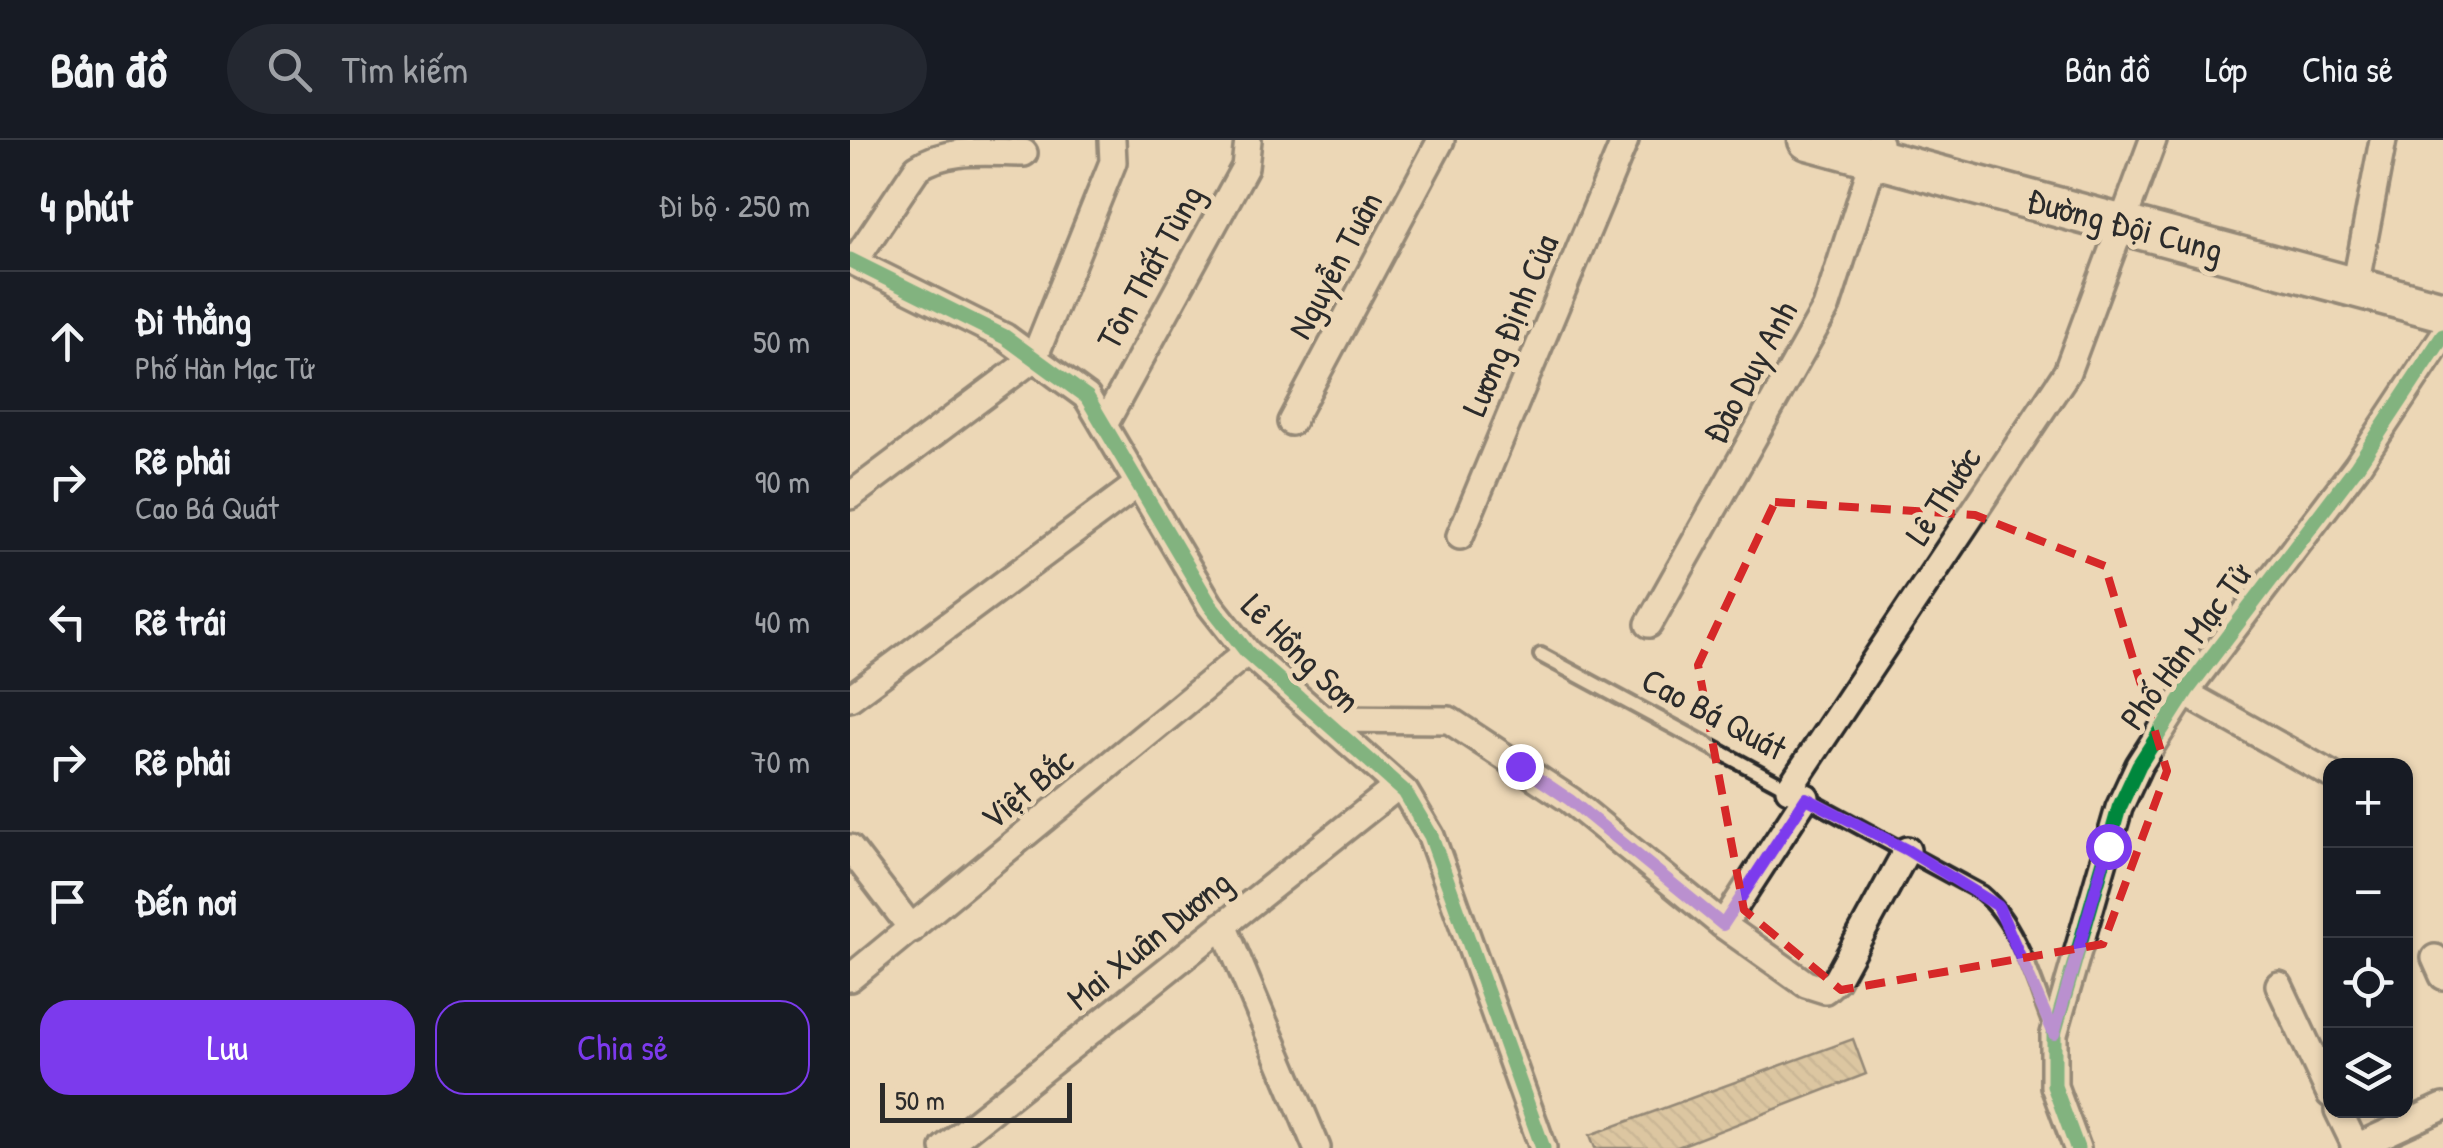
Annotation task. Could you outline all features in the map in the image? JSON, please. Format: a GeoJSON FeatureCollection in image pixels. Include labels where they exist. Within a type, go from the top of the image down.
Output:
{"type":"FeatureCollection","features":[{"type":"Feature","properties":{"kind":"main road","name":"Đường Đội Cung"},"geometry":{"type":"LineString","coordinates":[[1808,140],[1877,149],[2123,225],[2443,310]]}},
{"type":"Feature","properties":{"kind":"street"},"geometry":{"type":"LineString","coordinates":[[850,496],[1034,358],[1112,162],[1112,140]]}},
{"type":"Feature","properties":{"kind":"street","name":"Tôn Thất Tùng"},"geometry":{"type":"LineString","coordinates":[[1104,425],[1245,167],[1248,140]]}},
{"type":"Feature","properties":{"kind":"street","name":"Nguyễn Tuân"},"geometry":{"type":"LineString","coordinates":[[1291,422],[1441,140]]}},
{"type":"Feature","properties":{"kind":"street","name":"Lương Định Của"},"geometry":{"type":"LineString","coordinates":[[1460,536],[1625,140]]}},
{"type":"Feature","properties":{"kind":"street","name":"Lê Thước"},"geometry":{"type":"LineString","coordinates":[[1723,925],[1798,793],[2067,372],[2153,140]]}},
{"type":"Feature","properties":{"kind":"street"},"geometry":{"type":"LineString","coordinates":[[2355,287],[2383,140]]}},
{"type":"Feature","properties":{"kind":"street","name":"Đào Duy Anh"},"geometry":{"type":"LineString","coordinates":[[1650,624],[1826,308],[1877,149]]}},
{"type":"Feature","properties":{"kind":"street"},"geometry":{"type":"LineString","coordinates":[[852,261],[917,168],[929,160],[945,154],[1024,152]]}},
{"type":"Feature","properties":{"kind":"street","name":"Lê Hồng Sơn"},"geometry":{"type":"LineString","coordinates":[[852,261],[1005,337],[1087,397],[1210,604],[1248,652],[1398,786],[1432,836],[1544,1148]]}},
{"type":"Feature","properties":{"kind":"street","name":"Phố Hàn Mạc Tử"},"geometry":{"type":"LineString","coordinates":[[2077,1148],[2054,1086],[2054,1034],[2119,808],[2139,765],[2185,693],[2357,466],[2443,336]]}},
{"type":"Feature","properties":{"kind":"street"},"geometry":{"type":"LineString","coordinates":[[850,698],[1138,484]]}},
{"type":"Feature","properties":{"kind":"street","name":"Việt Bắc"},"geometry":{"type":"LineString","coordinates":[[850,978],[1248,652]]}},
{"type":"Feature","properties":{"kind":"street"},"geometry":{"type":"LineString","coordinates":[[2185,693],[2323,770]]}},
{"type":"Feature","properties":{"kind":"street"},"geometry":{"type":"LineString","coordinates":[[1323,719],[1449,720],[1570,800],[1723,925],[1806,984],[1825,990],[1836,980],[1907,850]]}},
{"type":"Feature","properties":{"kind":"street","name":"Mai Xuân Dương"},"geometry":{"type":"LineString","coordinates":[[944,1148],[1398,786]]}},
{"type":"Feature","properties":{"kind":"street"},"geometry":{"type":"LineString","coordinates":[[850,848],[912,929]]}},
{"type":"Feature","properties":{"kind":"street"},"geometry":{"type":"LineString","coordinates":[[1223,926],[1317,1148]]}},
{"type":"Feature","properties":{"kind":"street"},"geometry":{"type":"LineString","coordinates":[[2278,985],[2323,1079]]}},
{"type":"Feature","properties":{"kind":"street"},"geometry":{"type":"LineString","coordinates":[[2342,1118],[2355,1148],[2443,1107]]}},
{"type":"Feature","properties":{"kind":"lane","name":"Cao Bá Quát"},"geometry":{"type":"LineString","coordinates":[[1541,655],[1907,850],[1998,906],[2054,1034]]}},
{"type":"Feature","properties":{"kind":"highlighted area"},"geometry":{"type":"Polygon","coordinates":[[[1775,502],[1975,515],[2105,566],[2167,771],[2103,944],[1841,990],[1744,910],[1698,665],[1775,502]]]}},
{"type":"Feature","properties":{"kind":"building"},"geometry":{"type":"Polygon","coordinates":[[[1853,1039],[1866,1074],[1675,1148],[1595,1148],[1590,1135],[1853,1039]]]}},
{"type":"Feature","properties":{"kind":"cycle path"},"geometry":{"type":"LineString","coordinates":[[850,260],[1005,337],[1087,397],[1210,605],[1247,652],[1405,792],[1431,836],[1543,1148]]}},
{"type":"Feature","properties":{"kind":"cycle path"},"geometry":{"type":"LineString","coordinates":[[2077,1148],[2054,1086],[2054,1034],[2119,808],[2139,765],[2187,690],[2357,466],[2443,336]]}},
{"type":"Feature","properties":{"kind":"route"},"geometry":{"type":"LineString","coordinates":[[1520,766],[1570,800],[1723,925],[1806,798],[1907,850],[1998,906],[2054,1034],[2108,846]]}}]}
